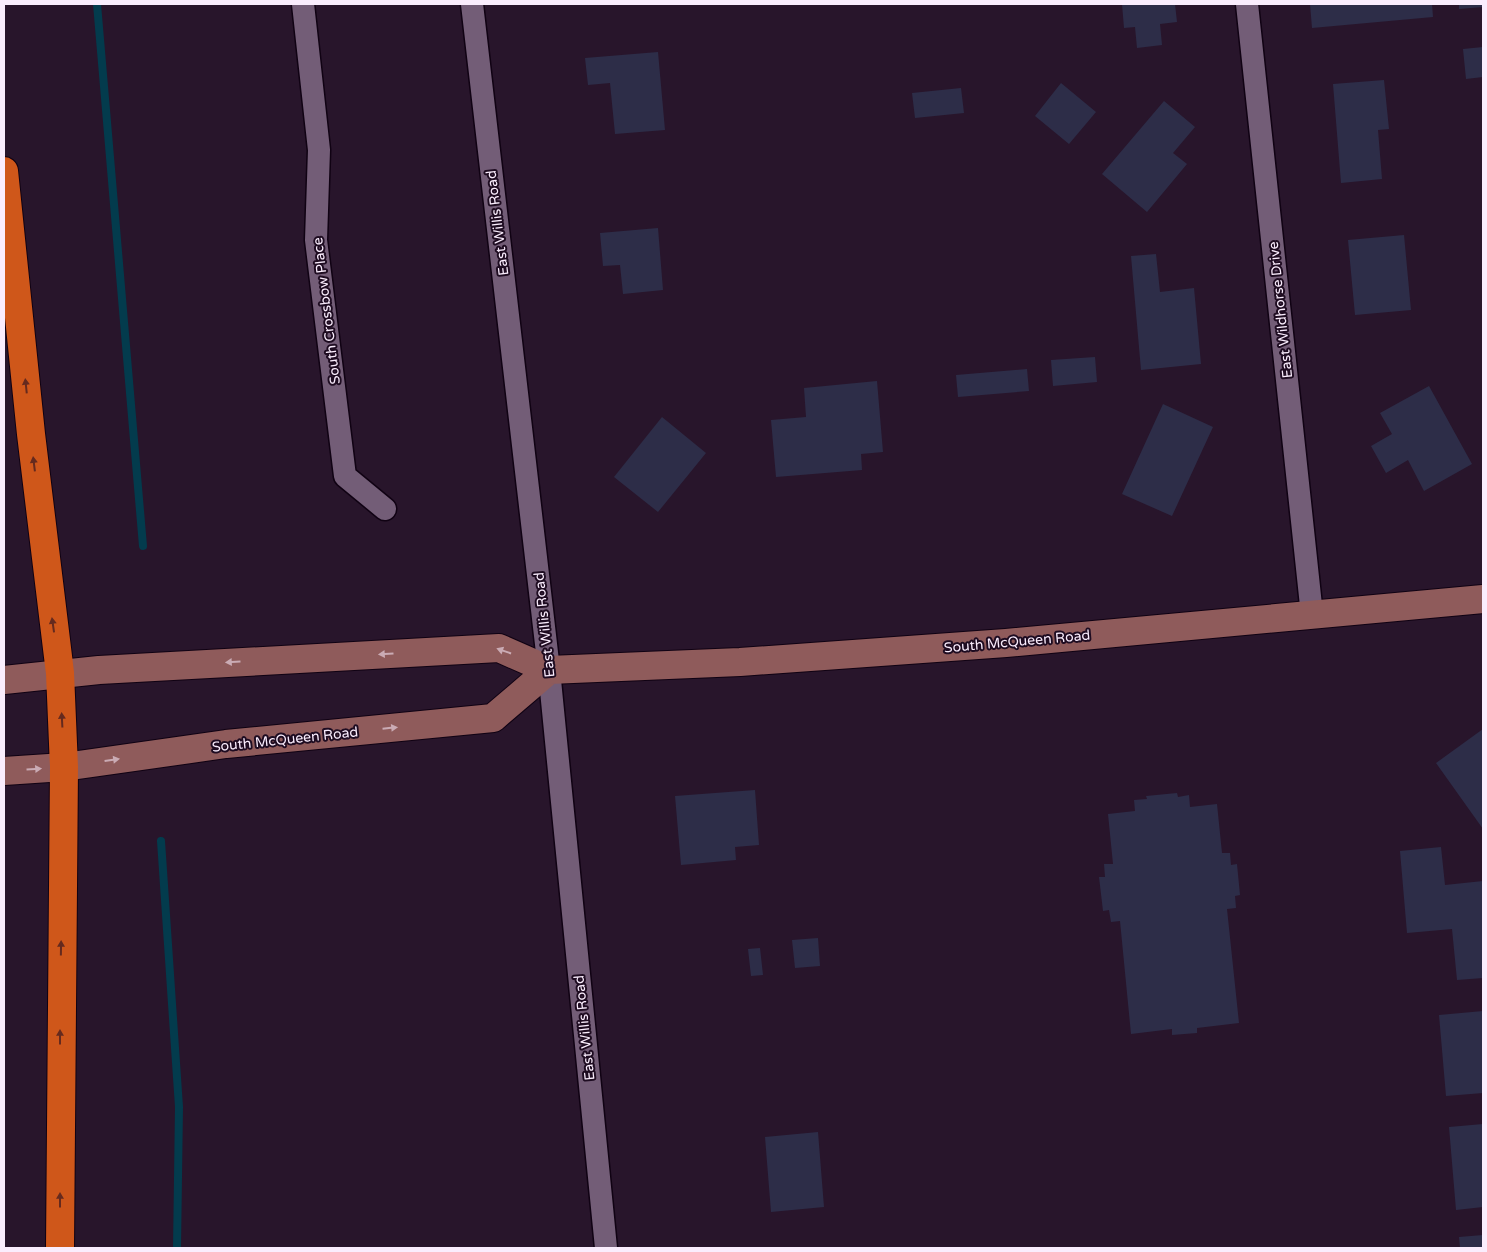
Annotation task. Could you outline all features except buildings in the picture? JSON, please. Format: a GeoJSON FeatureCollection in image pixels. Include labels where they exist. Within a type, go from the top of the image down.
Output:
{"type":"FeatureCollection","features":[{"type":"Feature","properties":{"kind":"highway"},"geometry":{"type":"LineString","coordinates":[[4,171],[32,444],[60,673],[64,767],[60,1248]]}},
{"type":"Feature","properties":{"kind":"main road","name":"South McQueen Road"},"geometry":{"type":"LineString","coordinates":[[4,680],[60,673],[499,648],[549,670],[740,662],[887,652],[1483,599]]}},
{"type":"Feature","properties":{"kind":"main road","name":"South McQueen Road"},"geometry":{"type":"LineString","coordinates":[[4,771],[64,767],[226,744],[493,718],[549,670]]}},
{"type":"Feature","properties":{"kind":"street","name":"South Crossbow Place"},"geometry":{"type":"LineString","coordinates":[[303,4],[319,150],[316,240],[345,476],[385,509]]}},
{"type":"Feature","properties":{"kind":"street","name":"East Willis Road"},"geometry":{"type":"LineString","coordinates":[[472,4],[549,670],[606,1248]]}},
{"type":"Feature","properties":{"kind":"street","name":"East Wildhorse Drive"},"geometry":{"type":"LineString","coordinates":[[1247,4],[1312,615]]}},
{"type":"Feature","properties":{"kind":"waterway"},"geometry":{"type":"LineString","coordinates":[[97,4],[143,546]]}},
{"type":"Feature","properties":{"kind":"waterway"},"geometry":{"type":"LineString","coordinates":[[161,841],[179,1107],[177,1248]]}}]}
